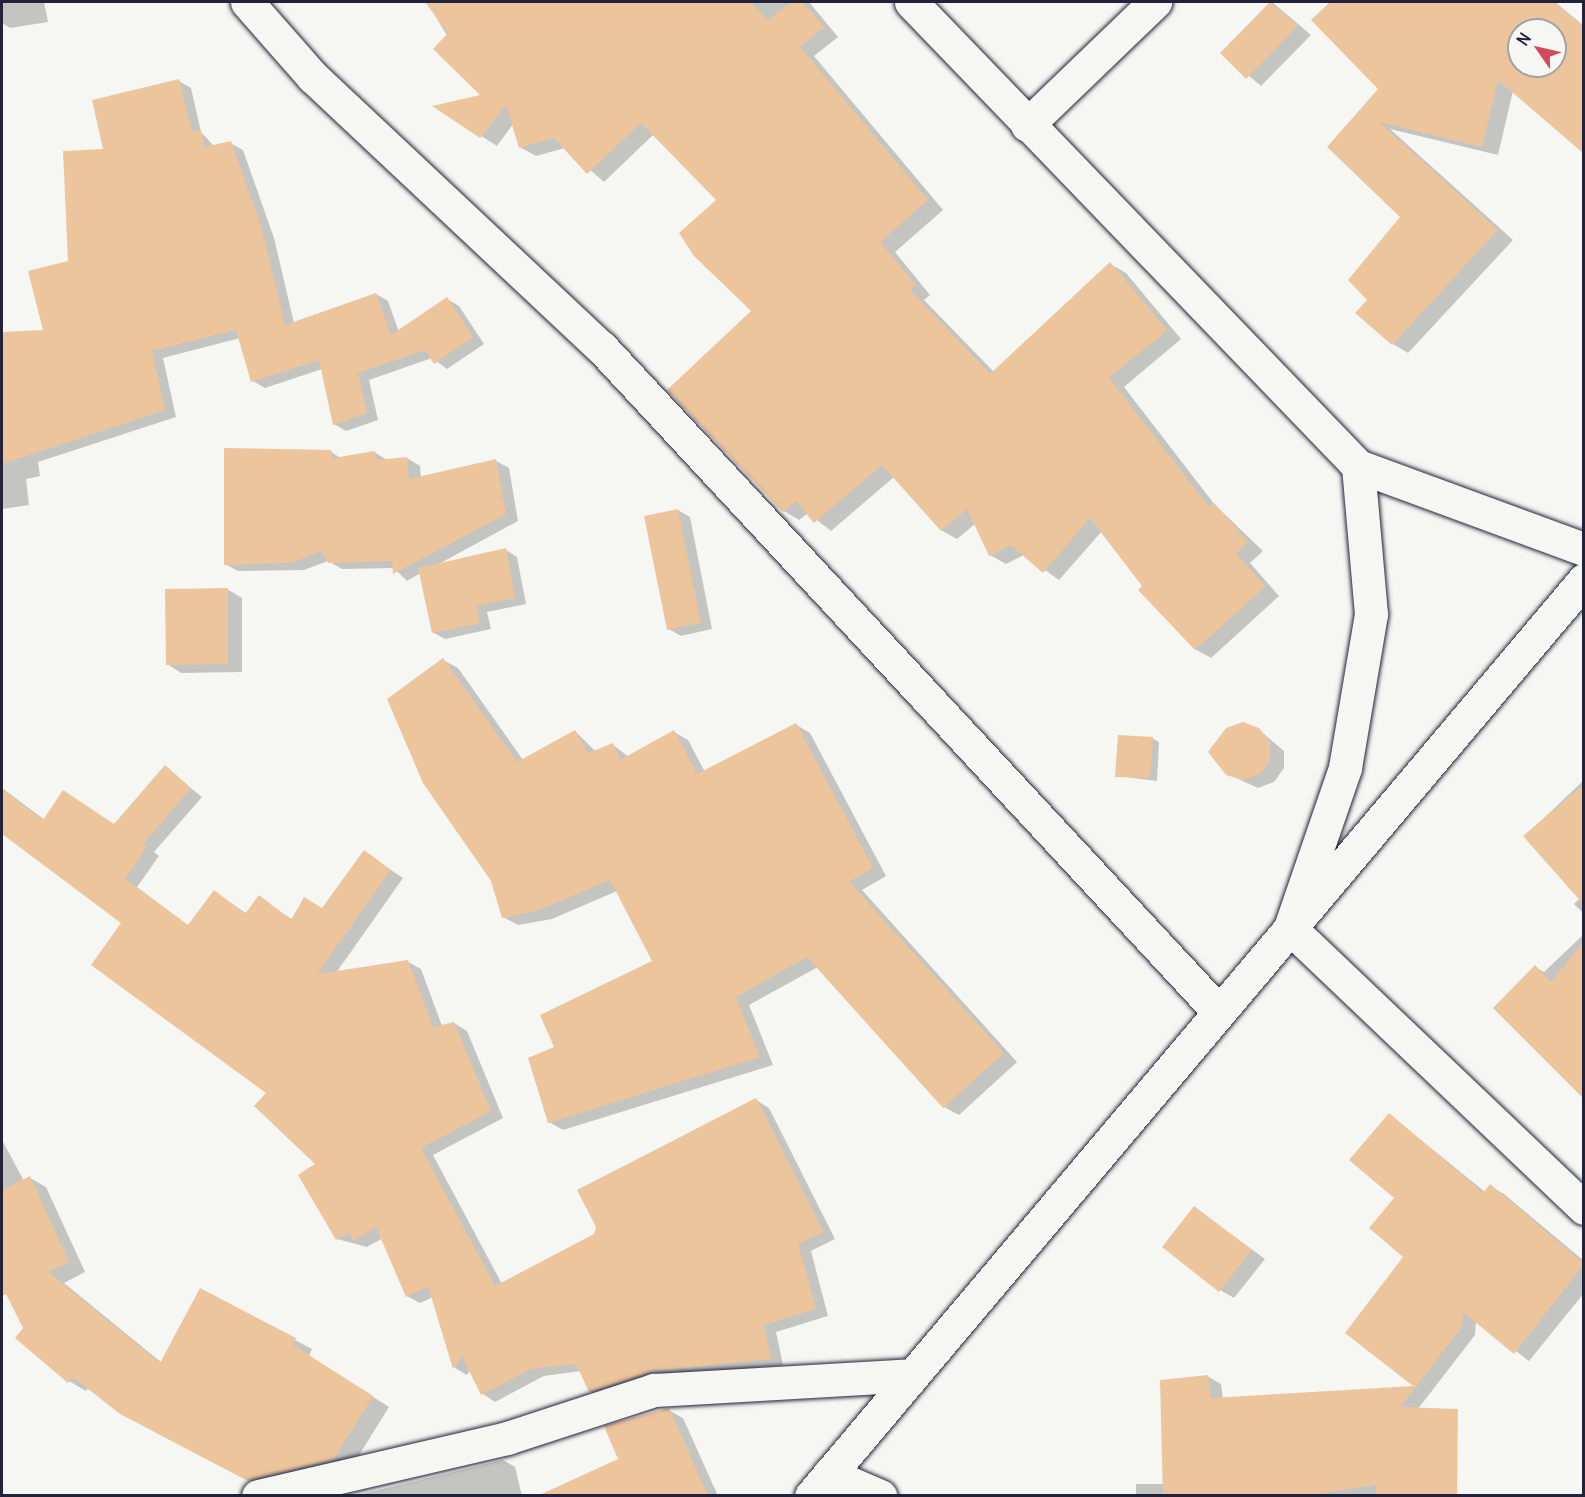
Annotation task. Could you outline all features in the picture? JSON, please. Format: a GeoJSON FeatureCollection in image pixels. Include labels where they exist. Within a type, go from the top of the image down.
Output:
{"type":"FeatureCollection","features":[{"type":"Feature","properties":{"kind":"street"},"geometry":{"type":"LineString","coordinates":[[248,2],[313,77],[601,347],[1219,1012]]}},
{"type":"Feature","properties":{"kind":"street"},"geometry":{"type":"LineString","coordinates":[[911,2],[1358,466],[1584,549]]}},
{"type":"Feature","properties":{"kind":"street"},"geometry":{"type":"LineString","coordinates":[[1027,124],[1155,2]]}},
{"type":"Feature","properties":{"kind":"street"},"geometry":{"type":"LineString","coordinates":[[1290,928],[1345,768],[1371,614],[1358,466]]}},
{"type":"Feature","properties":{"kind":"street"},"geometry":{"type":"LineString","coordinates":[[880,1496],[820,1485],[1584,580]]}},
{"type":"Feature","properties":{"kind":"street"},"geometry":{"type":"LineString","coordinates":[[1290,928],[1523,1144],[1584,1208]]}},
{"type":"Feature","properties":{"kind":"street"},"geometry":{"type":"LineString","coordinates":[[258,1496],[507,1438],[654,1390],[912,1375]]}},
{"type":"Feature","properties":{"kind":"building"},"geometry":{"type":"Polygon","coordinates":[[[425,2],[750,2],[768,20],[792,2],[802,2],[824,27],[800,47],[928,200],[880,242],[916,285],[910,290],[990,374],[1110,262],[1167,330],[1109,378],[1209,507],[1214,503],[1248,542],[1236,553],[1265,587],[1195,650],[1138,590],[1142,586],[1090,518],[1043,573],[1011,545],[989,556],[967,509],[941,531],[882,465],[814,523],[796,501],[783,512],[667,390],[751,311],[694,256],[679,233],[716,200],[641,123],[587,174],[554,138],[519,148],[506,105],[480,138],[432,106],[480,95],[433,49],[448,33],[425,2]]]}},
{"type":"Feature","properties":{"kind":"building"},"geometry":{"type":"Polygon","coordinates":[[[1270,2],[1298,26],[1246,79],[1220,53],[1270,2]]]}},
{"type":"Feature","properties":{"kind":"building"},"geometry":{"type":"Polygon","coordinates":[[[1330,2],[1554,2],[1584,27],[1584,154],[1498,80],[1482,147],[1379,122],[1498,230],[1392,345],[1355,313],[1367,300],[1348,280],[1400,217],[1327,147],[1378,89],[1311,20],[1330,2]]]}},
{"type":"Feature","properties":{"kind":"building"},"geometry":{"type":"Polygon","coordinates":[[[179,79],[192,131],[201,130],[204,147],[231,141],[262,230],[285,325],[376,293],[391,335],[447,297],[473,337],[434,364],[425,350],[358,373],[367,413],[333,425],[319,360],[251,382],[236,330],[152,351],[165,410],[2,464],[2,332],[43,330],[28,271],[68,261],[63,151],[103,149],[92,100],[179,79]]]}},
{"type":"Feature","properties":{"kind":"building"},"geometry":{"type":"Polygon","coordinates":[[[224,448],[331,450],[333,458],[375,451],[377,460],[407,457],[409,479],[496,459],[506,514],[393,574],[392,561],[328,563],[322,551],[290,563],[224,565],[224,448]]]}},
{"type":"Feature","properties":{"kind":"building"},"geometry":{"type":"Polygon","coordinates":[[[678,509],[701,623],[667,630],[644,516],[678,509]]]}},
{"type":"Feature","properties":{"kind":"building"},"geometry":{"type":"Polygon","coordinates":[[[506,548],[515,598],[476,606],[480,623],[432,633],[418,568],[506,548]]]}},
{"type":"Feature","properties":{"kind":"building"},"geometry":{"type":"Polygon","coordinates":[[[228,588],[228,664],[166,665],[165,589],[228,588]]]}},
{"type":"Feature","properties":{"kind":"building"},"geometry":{"type":"Polygon","coordinates":[[[443,658],[517,762],[575,730],[588,753],[613,743],[620,760],[674,730],[697,774],[796,723],[873,868],[849,882],[1004,1053],[943,1108],[807,957],[736,997],[760,1057],[548,1123],[528,1058],[554,1047],[540,1015],[652,961],[610,880],[537,911],[502,918],[491,881],[423,783],[387,699],[443,658]]]}},
{"type":"Feature","properties":{"kind":"building"},"geometry":{"type":"Polygon","coordinates":[[[1243,722],[1259,728],[1270,742],[1270,760],[1260,774],[1243,780],[1226,775],[1208,752],[1226,728],[1243,722]]]}},
{"type":"Feature","properties":{"kind":"building"},"geometry":{"type":"Polygon","coordinates":[[[1118,735],[1153,737],[1150,778],[1115,777],[1118,735]]]}},
{"type":"Feature","properties":{"kind":"building"},"geometry":{"type":"Polygon","coordinates":[[[165,765],[191,788],[143,844],[147,847],[125,879],[188,925],[214,890],[245,914],[259,895],[291,920],[304,897],[322,908],[364,850],[391,870],[317,974],[408,960],[433,1027],[454,1022],[491,1111],[421,1148],[495,1286],[594,1234],[596,1227],[577,1190],[756,1098],[823,1232],[798,1244],[816,1309],[764,1325],[771,1359],[653,1371],[589,1392],[576,1364],[531,1369],[481,1395],[462,1356],[453,1369],[428,1286],[406,1297],[376,1227],[353,1241],[349,1232],[336,1240],[298,1175],[315,1164],[254,1106],[266,1093],[91,965],[121,923],[2,834],[2,789],[43,820],[63,790],[114,824],[165,765]]]}},
{"type":"Feature","properties":{"kind":"building"},"geometry":{"type":"Polygon","coordinates":[[[1584,784],[1584,905],[1523,836],[1584,784]]]}},
{"type":"Feature","properties":{"kind":"building"},"geometry":{"type":"Polygon","coordinates":[[[1584,941],[1584,1099],[1493,1008],[1535,965],[1551,982],[1584,941]]]}},
{"type":"Feature","properties":{"kind":"building"},"geometry":{"type":"Polygon","coordinates":[[[1389,1113],[1483,1193],[1490,1184],[1584,1264],[1514,1354],[1463,1312],[1462,1327],[1400,1407],[1458,1409],[1457,1496],[1376,1496],[1376,1485],[1304,1496],[1163,1496],[1160,1380],[1208,1375],[1211,1398],[1413,1386],[1345,1333],[1403,1257],[1369,1228],[1394,1198],[1349,1160],[1389,1113]]]}},
{"type":"Feature","properties":{"kind":"building"},"geometry":{"type":"Polygon","coordinates":[[[30,1176],[69,1262],[48,1272],[160,1363],[200,1288],[296,1338],[293,1345],[373,1396],[334,1459],[248,1481],[120,1414],[73,1377],[68,1383],[15,1338],[23,1328],[6,1294],[2,1296],[2,1190],[30,1176]]]}},
{"type":"Feature","properties":{"kind":"building"},"geometry":{"type":"Polygon","coordinates":[[[1194,1206],[1252,1250],[1219,1292],[1162,1247],[1194,1206]]]}},
{"type":"Feature","properties":{"kind":"building"},"geometry":{"type":"Polygon","coordinates":[[[669,1408],[708,1496],[537,1496],[618,1459],[604,1426],[669,1408]]]}}]}
